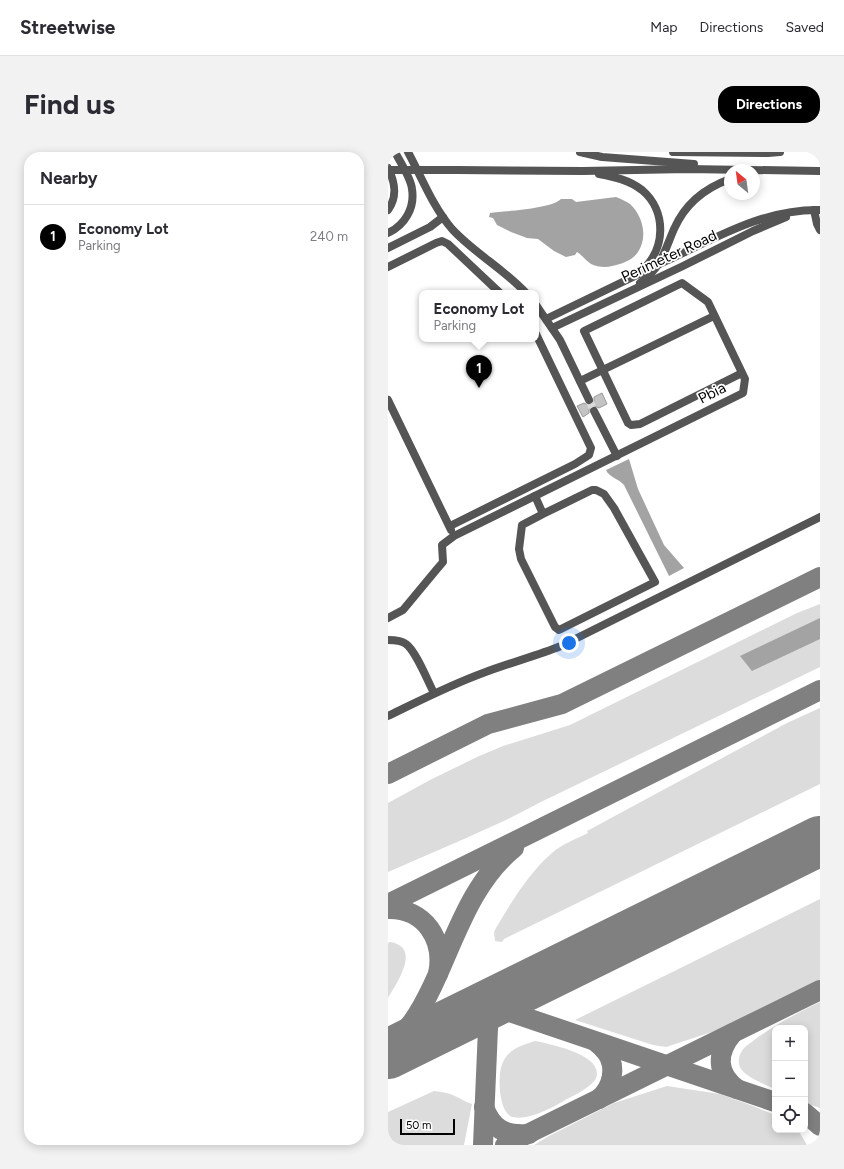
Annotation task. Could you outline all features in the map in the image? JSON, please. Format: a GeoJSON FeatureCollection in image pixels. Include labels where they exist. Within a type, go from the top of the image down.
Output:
{"type":"FeatureCollection","features":[{"type":"Feature","properties":{"kind":"street"},"geometry":{"type":"LineString","coordinates":[[388,233],[397,228],[406,218],[411,206],[412,188],[395,152]]}},
{"type":"Feature","properties":{"kind":"street"},"geometry":{"type":"LineString","coordinates":[[408,152],[443,217],[462,238],[523,290]]}},
{"type":"Feature","properties":{"kind":"street"},"geometry":{"type":"LineString","coordinates":[[580,152],[602,157],[666,161],[724,169]]}},
{"type":"Feature","properties":{"kind":"street"},"geometry":{"type":"LineString","coordinates":[[673,152],[768,154],[780,152]]}},
{"type":"Feature","properties":{"kind":"street"},"geometry":{"type":"LineString","coordinates":[[388,210],[394,199],[395,190],[388,169],[583,171],[724,169]]}},
{"type":"Feature","properties":{"kind":"street"},"geometry":{"type":"LineString","coordinates":[[760,170],[820,171]]}},
{"type":"Feature","properties":{"kind":"street"},"geometry":{"type":"LineString","coordinates":[[760,173],[772,170]]}},
{"type":"Feature","properties":{"kind":"street"},"geometry":{"type":"LineString","coordinates":[[583,171],[621,178],[634,185],[647,195],[656,209],[661,223],[661,231],[657,248],[647,264],[634,276]]}},
{"type":"Feature","properties":{"kind":"street"},"geometry":{"type":"LineString","coordinates":[[626,292],[641,282],[658,265],[667,249],[674,228],[690,204],[699,195],[715,184],[724,181]]}},
{"type":"Feature","properties":{"kind":"street"},"geometry":{"type":"LineString","coordinates":[[815,210],[817,224],[820,230]]}},
{"type":"Feature","properties":{"kind":"street","name":"Perimeter Road"},"geometry":{"type":"LineString","coordinates":[[546,319],[725,232],[756,220],[781,213],[815,210]]}},
{"type":"Feature","properties":{"kind":"street","name":"Perimeter Road"},"geometry":{"type":"LineString","coordinates":[[552,328],[777,220],[815,210]]}},
{"type":"Feature","properties":{"kind":"street"},"geometry":{"type":"LineString","coordinates":[[388,248],[430,227],[443,217]]}},
{"type":"Feature","properties":{"kind":"street"},"geometry":{"type":"LineString","coordinates":[[388,267],[436,242],[442,241],[448,244],[497,290]]}},
{"type":"Feature","properties":{"kind":"street","name":"Pbia"},"geometry":{"type":"LineString","coordinates":[[388,618],[404,610],[443,562],[442,545],[454,536],[743,392],[745,379],[708,302],[682,283],[584,331],[603,370]]}},
{"type":"Feature","properties":{"kind":"street"},"geometry":{"type":"LineString","coordinates":[[539,309],[563,346],[589,400]]}},
{"type":"Feature","properties":{"kind":"street"},"geometry":{"type":"LineString","coordinates":[[580,381],[714,316]]}},
{"type":"Feature","properties":{"kind":"street"},"geometry":{"type":"LineString","coordinates":[[450,526],[575,464],[590,455],[591,448],[539,340]]}},
{"type":"Feature","properties":{"kind":"street"},"geometry":{"type":"LineString","coordinates":[[603,370],[628,423],[635,426],[742,373]]}},
{"type":"Feature","properties":{"kind":"street"},"geometry":{"type":"LineString","coordinates":[[388,400],[454,536]]}},
{"type":"Feature","properties":{"kind":"street"},"geometry":{"type":"LineString","coordinates":[[594,410],[617,456]]}},
{"type":"Feature","properties":{"kind":"street"},"geometry":{"type":"LineString","coordinates":[[592,490],[600,491],[604,494],[622,520],[655,582],[559,630],[555,627],[521,559],[519,549],[522,525],[543,514],[592,490]]}},
{"type":"Feature","properties":{"kind":"street"},"geometry":{"type":"LineString","coordinates":[[535,496],[543,514]]}},
{"type":"Feature","properties":{"kind":"street"},"geometry":{"type":"LineString","coordinates":[[388,716],[483,673],[540,655],[562,646],[820,518]]}},
{"type":"Feature","properties":{"kind":"street"},"geometry":{"type":"LineString","coordinates":[[388,640],[399,641],[408,646],[414,653],[434,694]]}},
{"type":"Feature","properties":{"kind":"shaded area"},"geometry":{"type":"Polygon","coordinates":[[[616,197],[630,204],[638,214],[643,227],[643,240],[638,252],[633,257],[623,263],[610,267],[602,267],[591,264],[577,252],[575,255],[566,257],[554,251],[538,239],[527,238],[497,225],[493,218],[489,217],[490,213],[538,207],[548,205],[561,199],[572,199],[576,202],[616,197]]]}},
{"type":"Feature","properties":{"kind":"shaded area"},"geometry":{"type":"Polygon","coordinates":[[[629,459],[638,489],[664,545],[684,568],[669,576],[624,485],[606,470],[629,459]]]}},
{"type":"Feature","properties":{"kind":"shaded area"},"geometry":{"type":"Polygon","coordinates":[[[820,604],[820,667],[506,820],[388,872],[388,803],[477,757],[503,746],[570,725],[797,613],[820,604]]]}},
{"type":"Feature","properties":{"kind":"shaded area"},"geometry":{"type":"Polygon","coordinates":[[[820,618],[820,639],[752,671],[740,656],[820,618]]]}},
{"type":"Feature","properties":{"kind":"shaded area"},"geometry":{"type":"Polygon","coordinates":[[[820,708],[820,784],[504,939],[502,942],[495,941],[494,932],[528,878],[556,850],[588,833],[587,831],[789,722],[820,708]]]}},
{"type":"Feature","properties":{"kind":"shaded area"},"geometry":{"type":"Polygon","coordinates":[[[820,899],[820,980],[718,1030],[666,1047],[653,1045],[575,1020],[820,899]]]}},
{"type":"Feature","properties":{"kind":"shaded area"},"geometry":{"type":"Polygon","coordinates":[[[390,942],[399,945],[404,951],[406,958],[397,984],[388,998],[388,943],[390,942]]]}},
{"type":"Feature","properties":{"kind":"shaded area"},"geometry":{"type":"Polygon","coordinates":[[[820,1002],[820,1108],[808,1104],[808,1025],[778,1025],[820,1002]]]}},
{"type":"Feature","properties":{"kind":"shaded area"},"geometry":{"type":"Polygon","coordinates":[[[772,1028],[772,1088],[747,1075],[739,1065],[740,1055],[744,1048],[772,1028]]]}},
{"type":"Feature","properties":{"kind":"shaded area"},"geometry":{"type":"Polygon","coordinates":[[[535,1041],[563,1048],[585,1057],[597,1070],[596,1078],[583,1090],[548,1109],[526,1117],[513,1117],[504,1109],[502,1101],[500,1092],[501,1067],[512,1051],[535,1041]]]}},
{"type":"Feature","properties":{"kind":"shaded area"},"geometry":{"type":"Polygon","coordinates":[[[667,1086],[720,1094],[772,1114],[772,1133],[800,1133],[807,1145],[534,1145],[614,1103],[667,1086]]]}},
{"type":"Feature","properties":{"kind":"shaded area"},"geometry":{"type":"Polygon","coordinates":[[[434,1091],[452,1095],[472,1104],[464,1145],[388,1145],[388,1112],[434,1091]]]}},
{"type":"Feature","properties":{"kind":"building"},"geometry":{"type":"Polygon","coordinates":[[[602,393],[607,404],[599,408],[591,406],[589,413],[583,417],[577,406],[584,403],[592,405],[594,397],[602,393]]]}},
{"type":"Feature","properties":{"kind":"taxiway"},"geometry":{"type":"LineString","coordinates":[[388,774],[488,724],[562,704],[820,577]]}},
{"type":"Feature","properties":{"kind":"taxiway"},"geometry":{"type":"LineString","coordinates":[[388,904],[820,690]]}},
{"type":"Feature","properties":{"kind":"taxiway"},"geometry":{"type":"LineString","coordinates":[[388,909],[401,910],[412,914],[422,920],[430,928],[438,949],[438,974],[469,906],[478,890],[488,874],[500,860],[514,848]]}},
{"type":"Feature","properties":{"kind":"taxiway"},"geometry":{"type":"LineString","coordinates":[[388,1048],[397,1040],[418,1014],[438,974]]}},
{"type":"Feature","properties":{"kind":"taxiway"},"geometry":{"type":"LineString","coordinates":[[505,1145],[820,990]]}},
{"type":"Feature","properties":{"kind":"taxiway"},"geometry":{"type":"LineString","coordinates":[[483,1145],[489,1005],[772,1101]]}},
{"type":"Feature","properties":{"kind":"taxiway"},"geometry":{"type":"LineString","coordinates":[[733,1033],[727,1040],[721,1055],[721,1062],[722,1070],[725,1076],[737,1089]]}},
{"type":"Feature","properties":{"kind":"taxiway"},"geometry":{"type":"LineString","coordinates":[[596,1042],[607,1053],[612,1065],[612,1078],[610,1084],[599,1099]]}},
{"type":"Feature","properties":{"kind":"taxiway"},"geometry":{"type":"LineString","coordinates":[[484,1107],[491,1121],[500,1130],[513,1134],[529,1134]]}},
{"type":"Feature","properties":{"kind":"taxiway"},"geometry":{"type":"LineString","coordinates":[[808,1116],[820,1126]]}},
{"type":"Feature","properties":{"kind":"runway"},"geometry":{"type":"LineString","coordinates":[[388,1054],[820,841]]}},
{"type":"Feature","properties":{"kind":"tunnel"},"geometry":{"type":"LineString","coordinates":[[589,400],[594,411]]}},
{"type":"Feature","properties":{"kind":"place","name":"Economy Lot"},"geometry":{"type":"Point","coordinates":[479,388]}}]}
